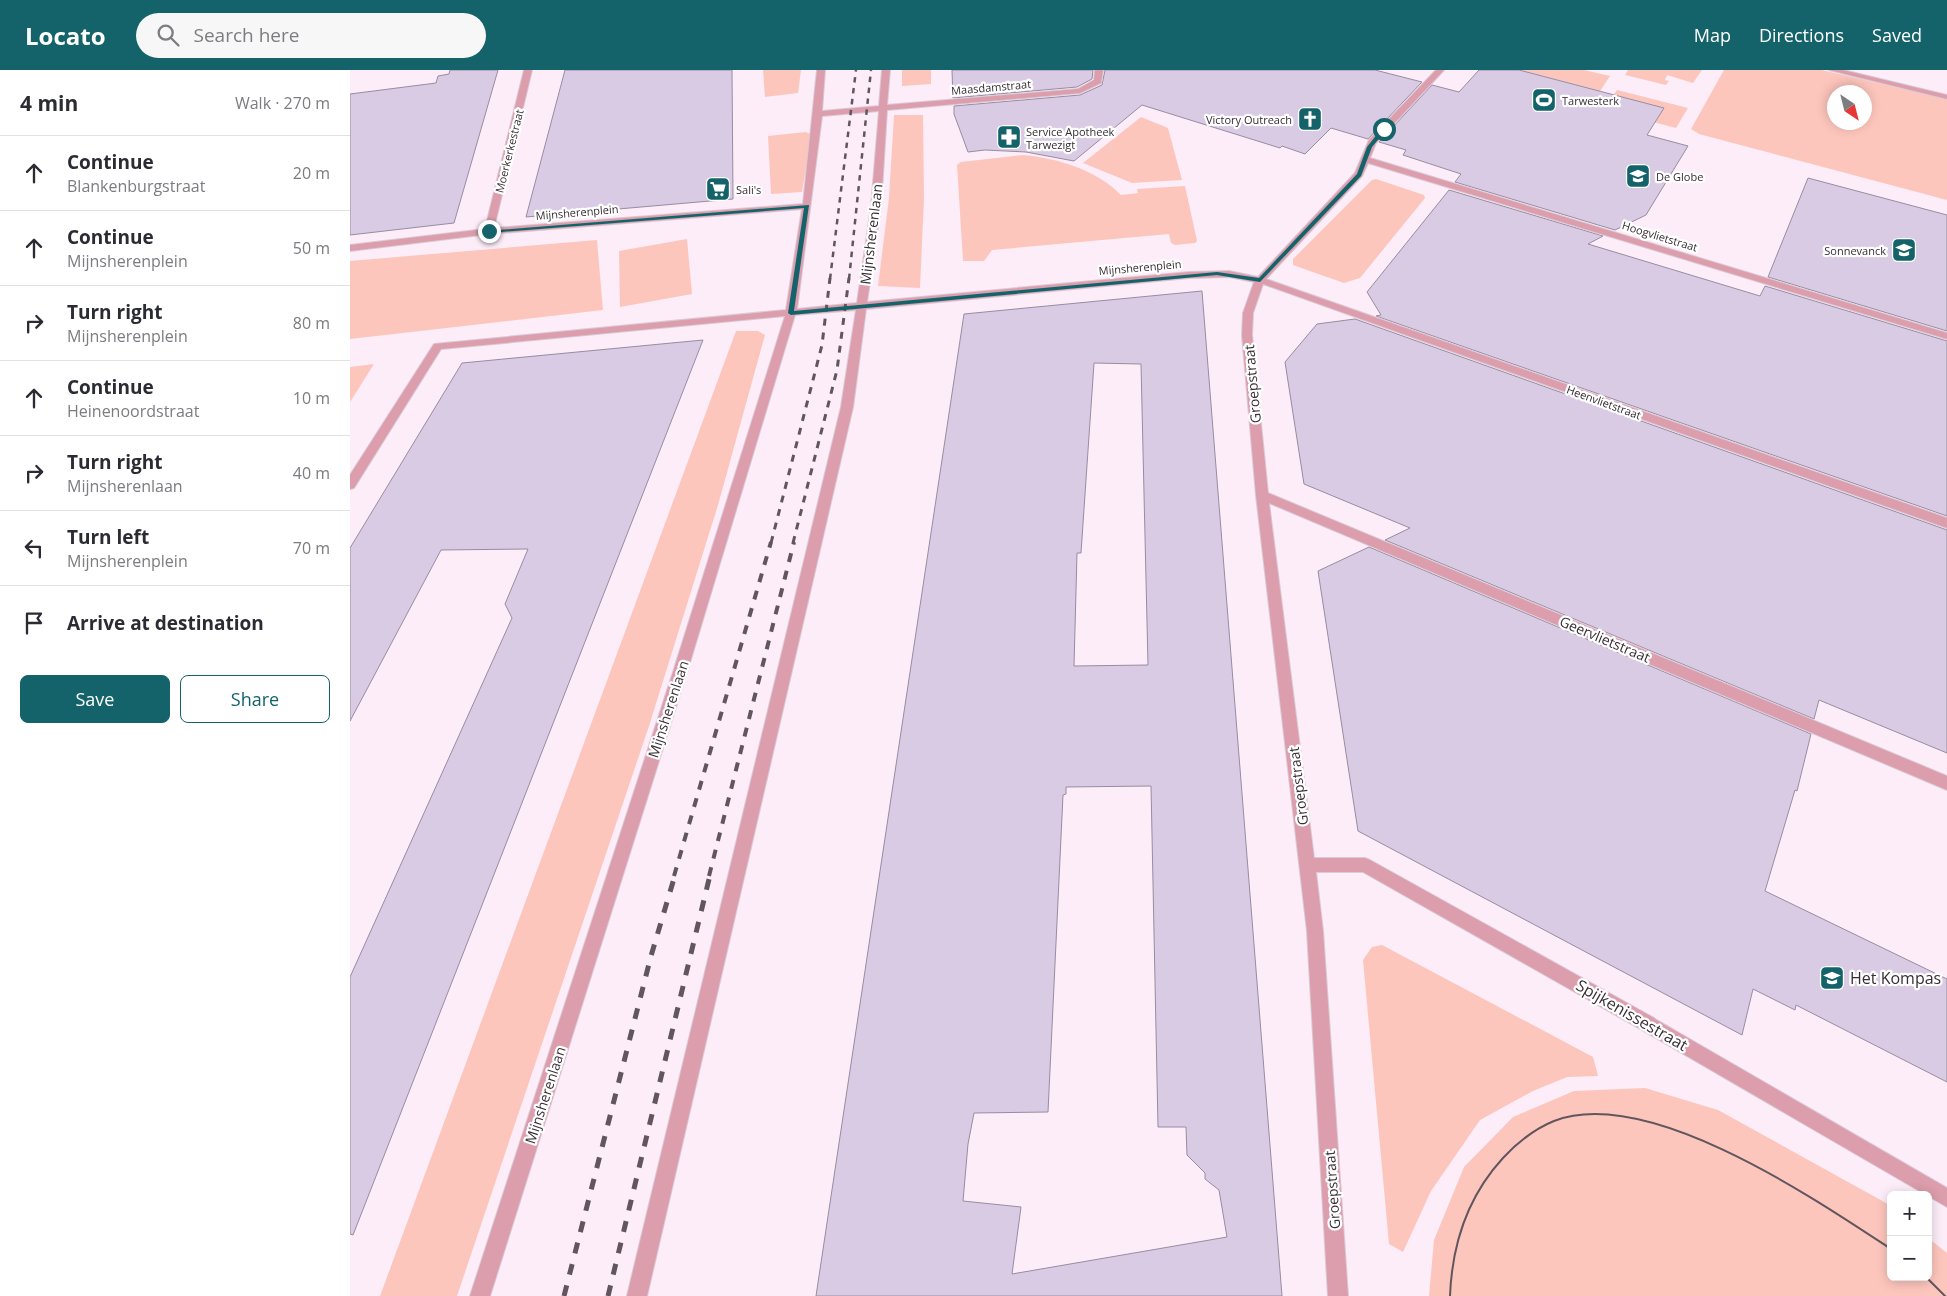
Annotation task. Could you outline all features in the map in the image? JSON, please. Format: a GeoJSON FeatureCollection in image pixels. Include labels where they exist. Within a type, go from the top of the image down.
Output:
{"type":"FeatureCollection","features":[{"type":"Feature","properties":{"kind":"street","name":"Moerkerkestraat"},"geometry":{"type":"LineString","coordinates":[[489,231],[528,70]]}},
{"type":"Feature","properties":{"kind":"street","name":"Mijnsherenlaan"},"geometry":{"type":"LineString","coordinates":[[480,1296],[681,669],[791,313],[807,206],[818,114],[821,70]]}},
{"type":"Feature","properties":{"kind":"street","name":"Mijnsherenlaan"},"geometry":{"type":"LineString","coordinates":[[637,1296],[839,441],[857,348],[876,207],[886,70]]}},
{"type":"Feature","properties":{"kind":"street","name":"Maasdamstraat"},"geometry":{"type":"LineString","coordinates":[[884,107],[1080,91],[1098,81],[1099,70]]}},
{"type":"Feature","properties":{"kind":"street"},"geometry":{"type":"LineString","coordinates":[[1260,280],[1359,174],[1372,142],[1440,70]]}},
{"type":"Feature","properties":{"kind":"street"},"geometry":{"type":"LineString","coordinates":[[1832,70],[1947,97]]}},
{"type":"Feature","properties":{"kind":"street"},"geometry":{"type":"LineString","coordinates":[[818,114],[884,107]]}},
{"type":"Feature","properties":{"kind":"street","name":"Hoogvlietstraat"},"geometry":{"type":"LineString","coordinates":[[1366,160],[1947,336]]}},
{"type":"Feature","properties":{"kind":"street","name":"Mijnsherenplein"},"geometry":{"type":"LineString","coordinates":[[350,248],[489,231],[807,206]]}},
{"type":"Feature","properties":{"kind":"street","name":"Mijnsherenplein"},"geometry":{"type":"LineString","coordinates":[[791,313],[1217,273],[1260,280]]}},
{"type":"Feature","properties":{"kind":"street","name":"Groepstraat"},"geometry":{"type":"LineString","coordinates":[[1260,280],[1246,323],[1262,495],[1315,931],[1338,1296]]}},
{"type":"Feature","properties":{"kind":"street","name":"Heenvlietstraat"},"geometry":{"type":"LineString","coordinates":[[1260,280],[1947,523]]}},
{"type":"Feature","properties":{"kind":"street"},"geometry":{"type":"LineString","coordinates":[[350,485],[438,346],[791,313]]}},
{"type":"Feature","properties":{"kind":"street","name":"Geervlietstraat"},"geometry":{"type":"LineString","coordinates":[[1262,495],[1947,783]]}},
{"type":"Feature","properties":{"kind":"street","name":"Spijkenissestraat"},"geometry":{"type":"LineString","coordinates":[[1307,865],[1365,865],[1648,1024],[1947,1198]]}},
{"type":"Feature","properties":{"kind":"shaded area"},"geometry":{"type":"Polygon","coordinates":[[[763,70],[801,70],[798,93],[765,97],[763,70]]]}},
{"type":"Feature","properties":{"kind":"shaded area"},"geometry":{"type":"Polygon","coordinates":[[[902,70],[931,70],[931,84],[902,86],[902,70]]]}},
{"type":"Feature","properties":{"kind":"shaded area"},"geometry":{"type":"Polygon","coordinates":[[[1519,70],[1584,70],[1610,76],[1600,91],[1519,70]]]}},
{"type":"Feature","properties":{"kind":"shaded area"},"geometry":{"type":"Polygon","coordinates":[[[1628,70],[1702,70],[1693,83],[1667,75],[1665,80],[1669,81],[1666,85],[1625,75],[1628,70]]]}},
{"type":"Feature","properties":{"kind":"shaded area"},"geometry":{"type":"Polygon","coordinates":[[[1724,70],[1822,70],[1947,99],[1947,200],[1699,134],[1691,129],[1724,70]]]}},
{"type":"Feature","properties":{"kind":"shaded area"},"geometry":{"type":"Polygon","coordinates":[[[1617,90],[1688,108],[1676,128],[1603,109],[1617,90]]]}},
{"type":"Feature","properties":{"kind":"shaded area"},"geometry":{"type":"Polygon","coordinates":[[[894,115],[923,115],[924,199],[920,288],[878,286],[889,198],[894,115]]]}},
{"type":"Feature","properties":{"kind":"shaded area"},"geometry":{"type":"Polygon","coordinates":[[[1141,117],[1168,128],[1182,180],[1132,183],[1083,163],[1141,117]]]}},
{"type":"Feature","properties":{"kind":"shaded area"},"geometry":{"type":"Polygon","coordinates":[[[806,132],[812,135],[802,192],[771,194],[768,136],[806,132]]]}},
{"type":"Feature","properties":{"kind":"shaded area"},"geometry":{"type":"Polygon","coordinates":[[[1023,155],[1063,162],[1076,167],[1100,179],[1121,195],[1138,193],[1137,189],[1185,186],[1197,241],[1195,243],[1175,245],[1171,243],[1169,234],[992,250],[984,261],[963,261],[957,165],[961,162],[1023,155]]]}},
{"type":"Feature","properties":{"kind":"shaded area"},"geometry":{"type":"Polygon","coordinates":[[[1376,179],[1424,195],[1425,198],[1360,278],[1344,283],[1293,265],[1293,259],[1372,180],[1376,179]]]}},
{"type":"Feature","properties":{"kind":"shaded area"},"geometry":{"type":"Polygon","coordinates":[[[687,239],[692,294],[620,307],[619,251],[687,239]]]}},
{"type":"Feature","properties":{"kind":"shaded area"},"geometry":{"type":"Polygon","coordinates":[[[597,240],[603,310],[350,339],[350,261],[597,240]]]}},
{"type":"Feature","properties":{"kind":"shaded area"},"geometry":{"type":"Polygon","coordinates":[[[736,331],[758,331],[765,335],[718,505],[649,726],[457,1296],[380,1296],[736,331]]]}},
{"type":"Feature","properties":{"kind":"shaded area"},"geometry":{"type":"Polygon","coordinates":[[[374,364],[350,402],[350,367],[374,364]]]}},
{"type":"Feature","properties":{"kind":"shaded area"},"geometry":{"type":"Polygon","coordinates":[[[1382,945],[1593,1057],[1598,1076],[1567,1077],[1533,1091],[1480,1120],[1431,1191],[1403,1252],[1389,1244],[1363,960],[1372,947],[1382,945]]]}},
{"type":"Feature","properties":{"kind":"shaded area"},"geometry":{"type":"Polygon","coordinates":[[[1645,1088],[1718,1110],[1887,1204],[1887,1281],[1932,1281],[1932,1241],[1947,1253],[1947,1296],[1429,1296],[1434,1240],[1464,1167],[1513,1117],[1574,1091],[1645,1088]]]}},
{"type":"Feature","properties":{"kind":"building"},"geometry":{"type":"Polygon","coordinates":[[[450,70],[498,70],[454,223],[350,235],[350,94],[436,83],[438,76],[449,74],[450,70]]]}},
{"type":"Feature","properties":{"kind":"building"},"geometry":{"type":"Polygon","coordinates":[[[565,70],[732,70],[733,199],[526,217],[565,70]]]}},
{"type":"Feature","properties":{"kind":"building"},"geometry":{"type":"Polygon","coordinates":[[[952,70],[1093,70],[1092,79],[1077,87],[953,98],[952,70]]]}},
{"type":"Feature","properties":{"kind":"building"},"geometry":{"type":"Polygon","coordinates":[[[1105,70],[1375,70],[1422,82],[1368,139],[1331,128],[1305,154],[1142,105],[1074,161],[1026,152],[985,150],[968,152],[954,114],[954,106],[1080,95],[1102,85],[1105,70]]]}},
{"type":"Feature","properties":{"kind":"building"},"geometry":{"type":"Polygon","coordinates":[[[1479,70],[1519,70],[1664,108],[1647,135],[1688,146],[1646,215],[1615,230],[1455,182],[1461,174],[1403,155],[1406,150],[1379,142],[1432,85],[1459,92],[1479,70]]]}},
{"type":"Feature","properties":{"kind":"building"},"geometry":{"type":"Polygon","coordinates":[[[1808,178],[1947,215],[1947,331],[1768,277],[1808,178]]]}},
{"type":"Feature","properties":{"kind":"building"},"geometry":{"type":"Polygon","coordinates":[[[1449,190],[1603,236],[1588,244],[1760,296],[1765,286],[1947,341],[1947,516],[1376,316],[1381,315],[1367,292],[1449,190]]]}},
{"type":"Feature","properties":{"kind":"building"},"geometry":{"type":"Polygon","coordinates":[[[1202,291],[1282,1296],[816,1296],[964,314],[1202,291]],[[1094,363],[1081,553],[1077,553],[1074,666],[1148,665],[1141,364],[1094,363]],[[1151,786],[1066,787],[1066,794],[1063,795],[1048,1112],[974,1113],[968,1144],[963,1201],[1021,1207],[1012,1274],[1227,1237],[1219,1190],[1205,1179],[1205,1173],[1187,1155],[1186,1127],[1158,1127],[1151,786]]]}},
{"type":"Feature","properties":{"kind":"building"},"geometry":{"type":"Polygon","coordinates":[[[1355,319],[1947,530],[1947,753],[1819,700],[1814,719],[1385,540],[1410,528],[1304,484],[1285,362],[1317,324],[1355,319]]]}},
{"type":"Feature","properties":{"kind":"building"},"geometry":{"type":"Polygon","coordinates":[[[703,340],[353,1235],[350,1234],[350,977],[512,618],[505,604],[528,549],[441,550],[350,721],[350,548],[462,363],[703,340]]]}},
{"type":"Feature","properties":{"kind":"building"},"geometry":{"type":"Polygon","coordinates":[[[1369,547],[1811,734],[1797,791],[1795,790],[1765,891],[1947,979],[1947,1082],[1796,1005],[1795,1010],[1753,989],[1742,1035],[1358,831],[1318,571],[1369,547]]]}},
{"type":"Feature","properties":{"kind":"tram line"},"geometry":{"type":"LineString","coordinates":[[1450,1296],[1451,1277],[1458,1240],[1471,1205],[1491,1173],[1514,1147],[1540,1128],[1554,1121],[1592,1114],[1636,1119],[1682,1132],[1729,1153],[1776,1177],[1820,1203],[1887,1246]]}},
{"type":"Feature","properties":{"kind":"tram line"},"geometry":{"type":"LineString","coordinates":[[1930,1281],[1945,1296]]}},
{"type":"Feature","properties":{"kind":"railway"},"geometry":{"type":"LineString","coordinates":[[830,279],[856,70]]}},
{"type":"Feature","properties":{"kind":"railway"},"geometry":{"type":"LineString","coordinates":[[849,279],[871,70]]}},
{"type":"Feature","properties":{"kind":"railway"},"geometry":{"type":"LineString","coordinates":[[771,543],[822,345],[830,278]]}},
{"type":"Feature","properties":{"kind":"railway"},"geometry":{"type":"LineString","coordinates":[[793,543],[837,370],[849,278]]}},
{"type":"Feature","properties":{"kind":"railway"},"geometry":{"type":"LineString","coordinates":[[674,876],[771,542]]}},
{"type":"Feature","properties":{"kind":"railway"},"geometry":{"type":"LineString","coordinates":[[709,876],[794,542]]}},
{"type":"Feature","properties":{"kind":"railway"},"geometry":{"type":"LineString","coordinates":[[564,1296],[651,956],[675,875]]}},
{"type":"Feature","properties":{"kind":"railway"},"geometry":{"type":"LineString","coordinates":[[608,1296],[710,875]]}},
{"type":"Feature","properties":{"kind":"place","name":"Tarwesterk"},"geometry":{"type":"Point","coordinates":[1544,100]}},
{"type":"Feature","properties":{"kind":"place","name":"Victory Outreach"},"geometry":{"type":"Point","coordinates":[1310,119]}},
{"type":"Feature","properties":{"kind":"place","name":"Service Apotheek Tarwezigt"},"geometry":{"type":"Point","coordinates":[1009,137]}},
{"type":"Feature","properties":{"kind":"place","name":"De Globe"},"geometry":{"type":"Point","coordinates":[1638,176]}},
{"type":"Feature","properties":{"kind":"place","name":"Sali's"},"geometry":{"type":"Point","coordinates":[718,189]}},
{"type":"Feature","properties":{"kind":"place","name":"Sonnevanck"},"geometry":{"type":"Point","coordinates":[1904,250]}},
{"type":"Feature","properties":{"kind":"place","name":"Het Kompas"},"geometry":{"type":"Point","coordinates":[1832,978]}},
{"type":"Feature","properties":{"kind":"route"},"geometry":{"type":"LineString","coordinates":[[489,231],[807,206],[791,313],[1217,273],[1260,280],[1359,174],[1363,169],[1369,147],[1384,129]]}}]}
